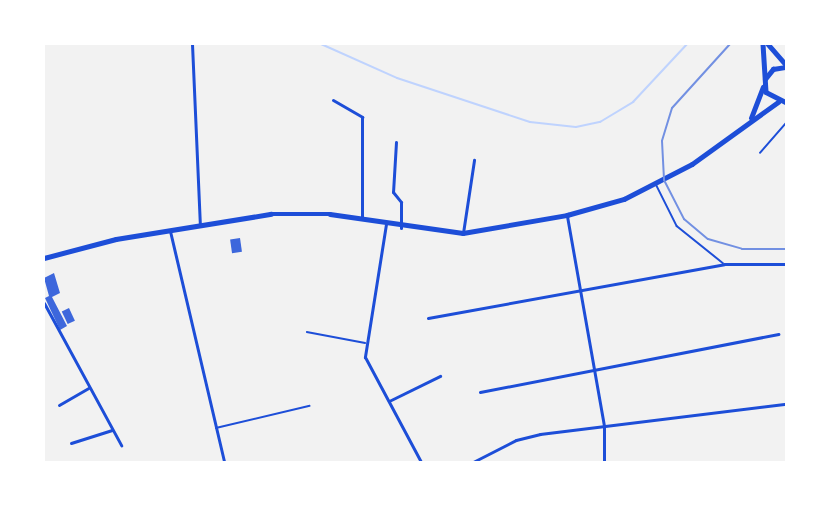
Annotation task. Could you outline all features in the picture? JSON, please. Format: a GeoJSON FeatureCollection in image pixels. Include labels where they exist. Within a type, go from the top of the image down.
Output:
{"type":"FeatureCollection","features":[{"type":"Feature","properties":{"kind":"main road"},"geometry":{"type":"LineString","coordinates":[[763,44],[766,92],[778,102],[786,103]]}},
{"type":"Feature","properties":{"kind":"main road"},"geometry":{"type":"LineString","coordinates":[[751,119],[764,82],[773,69],[786,66],[768,44]]}},
{"type":"Feature","properties":{"kind":"main road"},"geometry":{"type":"LineString","coordinates":[[44,258],[170,231],[271,214],[362,219],[401,228],[463,233],[567,215],[655,184],[711,151],[751,119],[778,102]]}},
{"type":"Feature","properties":{"kind":"street"},"geometry":{"type":"LineString","coordinates":[[192,44],[200,226]]}},
{"type":"Feature","properties":{"kind":"street"},"geometry":{"type":"LineString","coordinates":[[333,100],[362,117],[362,219]]}},
{"type":"Feature","properties":{"kind":"street"},"geometry":{"type":"LineString","coordinates":[[396,142],[393,192],[401,202],[401,228]]}},
{"type":"Feature","properties":{"kind":"street"},"geometry":{"type":"LineString","coordinates":[[463,233],[474,160]]}},
{"type":"Feature","properties":{"kind":"street"},"geometry":{"type":"LineString","coordinates":[[567,215],[596,370],[604,426],[603,462]]}},
{"type":"Feature","properties":{"kind":"street"},"geometry":{"type":"LineString","coordinates":[[386,224],[365,343],[369,370],[389,401],[421,462]]}},
{"type":"Feature","properties":{"kind":"street"},"geometry":{"type":"LineString","coordinates":[[170,231],[224,462]]}},
{"type":"Feature","properties":{"kind":"street"},"geometry":{"type":"LineString","coordinates":[[428,318],[724,264],[786,264]]}},
{"type":"Feature","properties":{"kind":"street"},"geometry":{"type":"LineString","coordinates":[[44,303],[120,445]]}},
{"type":"Feature","properties":{"kind":"street"},"geometry":{"type":"LineString","coordinates":[[480,392],[778,334]]}},
{"type":"Feature","properties":{"kind":"street"},"geometry":{"type":"LineString","coordinates":[[389,401],[440,376]]}},
{"type":"Feature","properties":{"kind":"street"},"geometry":{"type":"LineString","coordinates":[[59,405],[88,388]]}},
{"type":"Feature","properties":{"kind":"street"},"geometry":{"type":"LineString","coordinates":[[473,462],[516,440],[604,426],[786,404]]}},
{"type":"Feature","properties":{"kind":"street"},"geometry":{"type":"LineString","coordinates":[[71,443],[112,430]]}},
{"type":"Feature","properties":{"kind":"lane"},"geometry":{"type":"LineString","coordinates":[[760,153],[786,123]]}},
{"type":"Feature","properties":{"kind":"lane"},"geometry":{"type":"LineString","coordinates":[[655,184],[677,226],[724,264]]}},
{"type":"Feature","properties":{"kind":"lane"},"geometry":{"type":"LineString","coordinates":[[307,332],[365,343]]}},
{"type":"Feature","properties":{"kind":"lane"},"geometry":{"type":"LineString","coordinates":[[215,428],[309,406]]}},
{"type":"Feature","properties":{"kind":"building"},"geometry":{"type":"Polygon","coordinates":[[[240,238],[242,252],[232,253],[230,239],[240,238]]]}},
{"type":"Feature","properties":{"kind":"building"},"geometry":{"type":"Polygon","coordinates":[[[54,273],[60,293],[52,297],[67,326],[60,330],[45,298],[49,296],[44,278],[54,273]]]}},
{"type":"Feature","properties":{"kind":"building"},"geometry":{"type":"Polygon","coordinates":[[[69,308],[75,321],[68,324],[62,311],[69,308]]]}},
{"type":"Feature","properties":{"kind":"waterway"},"geometry":{"type":"LineString","coordinates":[[321,44],[397,78],[530,122],[576,127],[600,122],[633,102],[687,44]]}},
{"type":"Feature","properties":{"kind":"railway"},"geometry":{"type":"LineString","coordinates":[[730,44],[672,108],[662,141],[664,180],[684,219],[708,239],[742,249],[786,249]]}}]}
